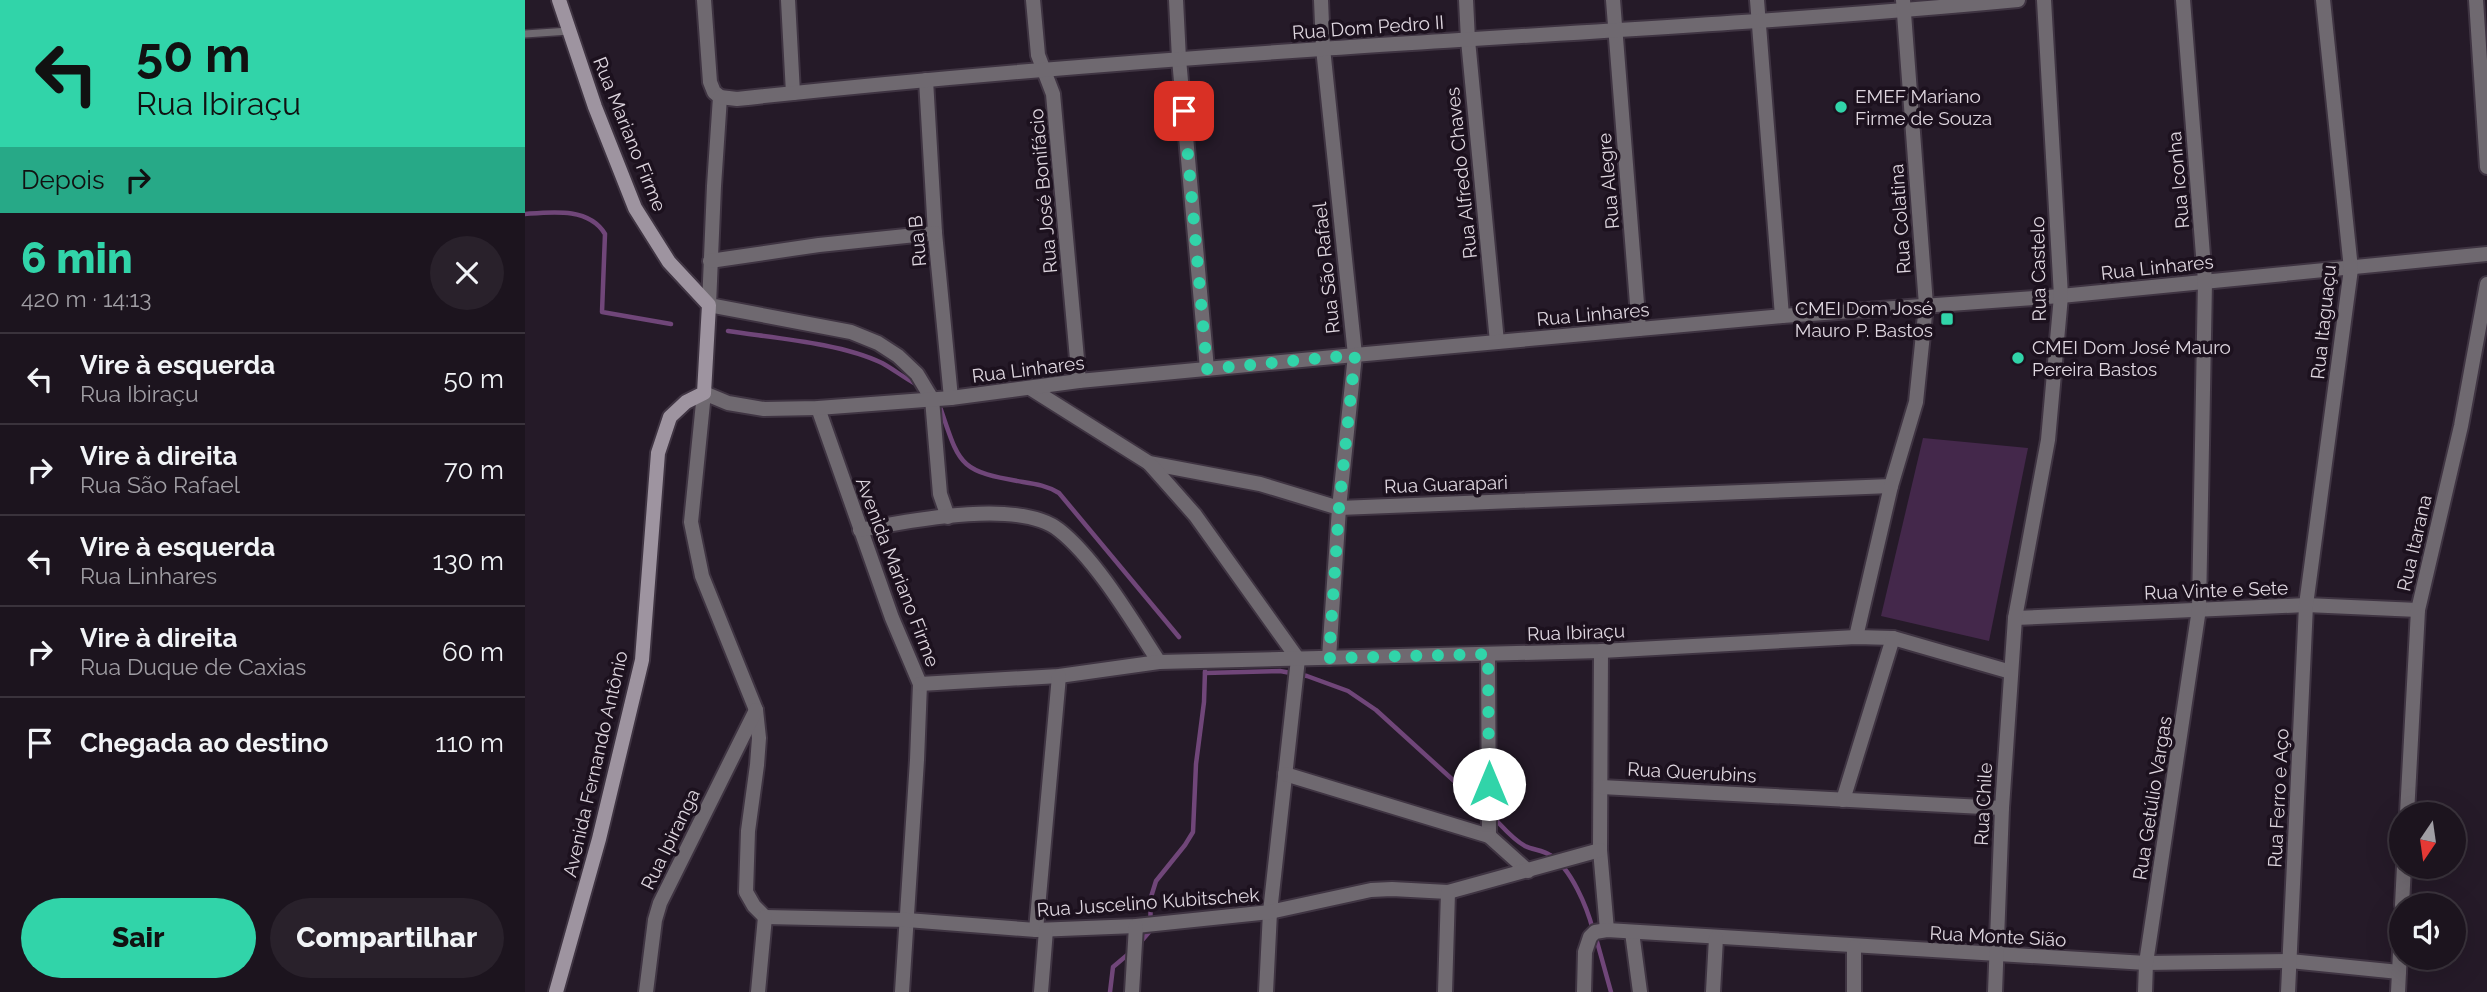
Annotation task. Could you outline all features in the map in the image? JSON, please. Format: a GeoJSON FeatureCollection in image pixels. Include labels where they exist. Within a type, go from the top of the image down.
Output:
{"type":"FeatureCollection","features":[{"type":"Feature","properties":{"kind":"street","name":"Rua Mariano Firme"},"geometry":{"type":"LineString","coordinates":[[559,0],[595,107],[635,208],[669,262],[709,305]]}},
{"type":"Feature","properties":{"kind":"street"},"geometry":{"type":"LineString","coordinates":[[704,0],[710,82],[714,92],[720,97],[704,393],[691,522],[702,576],[756,710],[759,738],[748,831],[746,892],[754,906],[765,917],[758,992]]}},
{"type":"Feature","properties":{"kind":"street"},"geometry":{"type":"LineString","coordinates":[[787,0],[793,93]]}},
{"type":"Feature","properties":{"kind":"street","name":"Rua José Bonifácio"},"geometry":{"type":"LineString","coordinates":[[1033,0],[1038,55],[1053,94],[1079,381]]}},
{"type":"Feature","properties":{"kind":"street"},"geometry":{"type":"LineString","coordinates":[[1176,0],[1207,369]]}},
{"type":"Feature","properties":{"kind":"street","name":"Rua São Rafael"},"geometry":{"type":"LineString","coordinates":[[1321,0],[1323,48],[1355,355],[1339,508],[1329,658]]}},
{"type":"Feature","properties":{"kind":"street","name":"Rua Alfredo Chaves"},"geometry":{"type":"LineString","coordinates":[[1466,0],[1497,342]]}},
{"type":"Feature","properties":{"kind":"street","name":"Rua Alegre"},"geometry":{"type":"LineString","coordinates":[[1613,0],[1639,330]]}},
{"type":"Feature","properties":{"kind":"street"},"geometry":{"type":"LineString","coordinates":[[1757,0],[1781,316]]}},
{"type":"Feature","properties":{"kind":"street","name":"Rua Dom Pedro II"},"geometry":{"type":"LineString","coordinates":[[720,97],[737,99],[926,80],[1323,48],[1758,21],[1904,5],[2018,0]]}},
{"type":"Feature","properties":{"kind":"street","name":"Rua Castelo"},"geometry":{"type":"LineString","coordinates":[[2015,618],[2048,440],[2061,296],[2045,0]]}},
{"type":"Feature","properties":{"kind":"street","name":"Rua Iconha"},"geometry":{"type":"LineString","coordinates":[[2183,0],[2205,281],[2199,609]]}},
{"type":"Feature","properties":{"kind":"street","name":"Rua Itaguaçu"},"geometry":{"type":"LineString","coordinates":[[2306,605],[2351,269],[2323,0]]}},
{"type":"Feature","properties":{"kind":"street"},"geometry":{"type":"LineString","coordinates":[[2476,0],[2487,167]]}},
{"type":"Feature","properties":{"kind":"street","name":"Rua Colatina"},"geometry":{"type":"LineString","coordinates":[[1856,637],[1892,486],[1916,402],[1926,305],[1904,5]]}},
{"type":"Feature","properties":{"kind":"street","name":"Rua B"},"geometry":{"type":"LineString","coordinates":[[926,80],[935,233],[951,398]]}},
{"type":"Feature","properties":{"kind":"street"},"geometry":{"type":"LineString","coordinates":[[710,261],[819,245],[935,233]]}},
{"type":"Feature","properties":{"kind":"street","name":"Rua Linhares"},"geometry":{"type":"LineString","coordinates":[[704,393],[729,403],[764,409],[818,408],[951,398],[1079,381],[1355,355],[1781,316],[2061,296],[2487,254]]}},
{"type":"Feature","properties":{"kind":"street","name":"Rua Itarana"},"geometry":{"type":"LineString","coordinates":[[2408,802],[2418,611],[2461,426],[2487,284]]}},
{"type":"Feature","properties":{"kind":"street"},"geometry":{"type":"LineString","coordinates":[[709,305],[851,332],[878,343],[898,356],[917,374],[933,399],[940,494],[948,517]]}},
{"type":"Feature","properties":{"kind":"street","name":"Rua Guarapari"},"geometry":{"type":"LineString","coordinates":[[1030,388],[1149,463],[1260,484],[1339,508],[1892,486]]}},
{"type":"Feature","properties":{"kind":"street","name":"Avenida Fernando Antônio"},"geometry":{"type":"LineString","coordinates":[[556,992],[599,839],[642,660],[657,453],[670,417],[686,402],[704,393]]}},
{"type":"Feature","properties":{"kind":"street","name":"Avenida Mariano Firme"},"geometry":{"type":"LineString","coordinates":[[818,408],[892,618],[920,684],[902,992]]}},
{"type":"Feature","properties":{"kind":"street"},"geometry":{"type":"LineString","coordinates":[[1149,463],[1195,515],[1298,659],[1270,912],[1266,992]]}},
{"type":"Feature","properties":{"kind":"street"},"geometry":{"type":"LineString","coordinates":[[860,530],[911,520],[979,514],[1022,515],[1040,519],[1058,529],[1080,550],[1123,606],[1159,662]]}},
{"type":"Feature","properties":{"kind":"street","name":"Rua Vinte e Sete"},"geometry":{"type":"LineString","coordinates":[[2015,618],[2306,605],[2418,611]]}},
{"type":"Feature","properties":{"kind":"street","name":"Rua Ferro e Aço"},"geometry":{"type":"LineString","coordinates":[[2288,992],[2306,605]]}},
{"type":"Feature","properties":{"kind":"street","name":"Rua Getúlio Vargas"},"geometry":{"type":"LineString","coordinates":[[2145,992],[2146,963],[2199,609]]}},
{"type":"Feature","properties":{"kind":"street","name":"Rua Chile"},"geometry":{"type":"LineString","coordinates":[[1995,992],[2002,808],[2015,618]]}},
{"type":"Feature","properties":{"kind":"street"},"geometry":{"type":"LineString","coordinates":[[1856,637],[1893,638],[2011,671]]}},
{"type":"Feature","properties":{"kind":"street","name":"Rua Ibiraçu"},"geometry":{"type":"LineString","coordinates":[[920,684],[1059,676],[1159,662],[1601,651],[1856,637]]}},
{"type":"Feature","properties":{"kind":"street"},"geometry":{"type":"LineString","coordinates":[[1843,800],[1893,638]]}},
{"type":"Feature","properties":{"kind":"street"},"geometry":{"type":"LineString","coordinates":[[1601,651],[1601,787]]}},
{"type":"Feature","properties":{"kind":"street"},"geometry":{"type":"LineString","coordinates":[[1488,654],[1489,836]]}},
{"type":"Feature","properties":{"kind":"street"},"geometry":{"type":"LineString","coordinates":[[1041,992],[1041,930],[1059,676]]}},
{"type":"Feature","properties":{"kind":"street","name":"Rua Ipiranga"},"geometry":{"type":"LineString","coordinates":[[646,992],[655,920],[660,903],[756,710]]}},
{"type":"Feature","properties":{"kind":"street"},"geometry":{"type":"LineString","coordinates":[[1285,774],[1489,836],[1528,871]]}},
{"type":"Feature","properties":{"kind":"street","name":"Rua Querubins"},"geometry":{"type":"LineString","coordinates":[[1601,931],[1601,787],[2002,808]]}},
{"type":"Feature","properties":{"kind":"street"},"geometry":{"type":"LineString","coordinates":[[1445,992],[1448,892],[1600,850]]}},
{"type":"Feature","properties":{"kind":"street","name":"Rua Juscelino Kubitschek"},"geometry":{"type":"LineString","coordinates":[[765,917],[907,920],[1041,930],[1136,926],[1270,912],[1371,890],[1448,892]]}},
{"type":"Feature","properties":{"kind":"street"},"geometry":{"type":"LineString","coordinates":[[1132,992],[1136,926]]}},
{"type":"Feature","properties":{"kind":"street"},"geometry":{"type":"LineString","coordinates":[[1584,992],[1585,952],[1590,937],[1601,931]]}},
{"type":"Feature","properties":{"kind":"street","name":"Rua Monte Sião"},"geometry":{"type":"LineString","coordinates":[[1601,931],[2146,963],[2290,961],[2399,972]]}},
{"type":"Feature","properties":{"kind":"street"},"geometry":{"type":"LineString","coordinates":[[1632,932],[1640,992]]}},
{"type":"Feature","properties":{"kind":"street"},"geometry":{"type":"LineString","coordinates":[[1713,992],[1716,938]]}},
{"type":"Feature","properties":{"kind":"street"},"geometry":{"type":"LineString","coordinates":[[1854,947],[1854,992]]}},
{"type":"Feature","properties":{"kind":"street"},"geometry":{"type":"LineString","coordinates":[[2398,992],[2399,972]]}},
{"type":"Feature","properties":{"kind":"lane"},"geometry":{"type":"LineString","coordinates":[[525,34],[569,31]]}},
{"type":"Feature","properties":{"kind":"shaded area"},"geometry":{"type":"Polygon","coordinates":[[[1923,438],[2028,448],[1989,641],[1881,616],[1923,438]]]}},
{"type":"Feature","properties":{"kind":"waterway"},"geometry":{"type":"LineString","coordinates":[[525,214],[569,213],[580,215],[598,225],[605,234],[602,312],[671,324]]}},
{"type":"Feature","properties":{"kind":"waterway"},"geometry":{"type":"LineString","coordinates":[[728,331],[807,342],[865,356],[914,383]]}},
{"type":"Feature","properties":{"kind":"waterway"},"geometry":{"type":"LineString","coordinates":[[939,404],[957,453],[964,462],[985,474],[1042,486],[1059,493],[1179,637]]}},
{"type":"Feature","properties":{"kind":"waterway"},"geometry":{"type":"LineString","coordinates":[[1138,945],[1150,931],[1151,897],[1156,881],[1193,832],[1205,671]]}},
{"type":"Feature","properties":{"kind":"waterway"},"geometry":{"type":"LineString","coordinates":[[1205,673],[1280,671],[1307,676],[1348,691],[1376,710],[1486,810]]}},
{"type":"Feature","properties":{"kind":"waterway"},"geometry":{"type":"LineString","coordinates":[[1492,816],[1520,843],[1547,853],[1558,861],[1571,878],[1587,910],[1593,930]]}},
{"type":"Feature","properties":{"kind":"waterway"},"geometry":{"type":"LineString","coordinates":[[1596,938],[1611,992]]}},
{"type":"Feature","properties":{"kind":"waterway"},"geometry":{"type":"LineString","coordinates":[[1110,992],[1113,967],[1132,951]]}},
{"type":"Feature","properties":{"kind":"place","name":"EMEF Mariano Firme de Souza"},"geometry":{"type":"Point","coordinates":[1841,107]}},
{"type":"Feature","properties":{"kind":"place","name":"CMEI Dom José Mauro P. Bastos"},"geometry":{"type":"Point","coordinates":[1947,319]}},
{"type":"Feature","properties":{"kind":"place","name":"CMEI Dom José Mauro Pereira Bastos"},"geometry":{"type":"Point","coordinates":[2018,358]}},
{"type":"Feature","properties":{"kind":"route"},"geometry":{"type":"LineString","coordinates":[[1184,111],[1207,369],[1355,355],[1339,508],[1329,658],[1488,654],[1489,784]]}}]}
